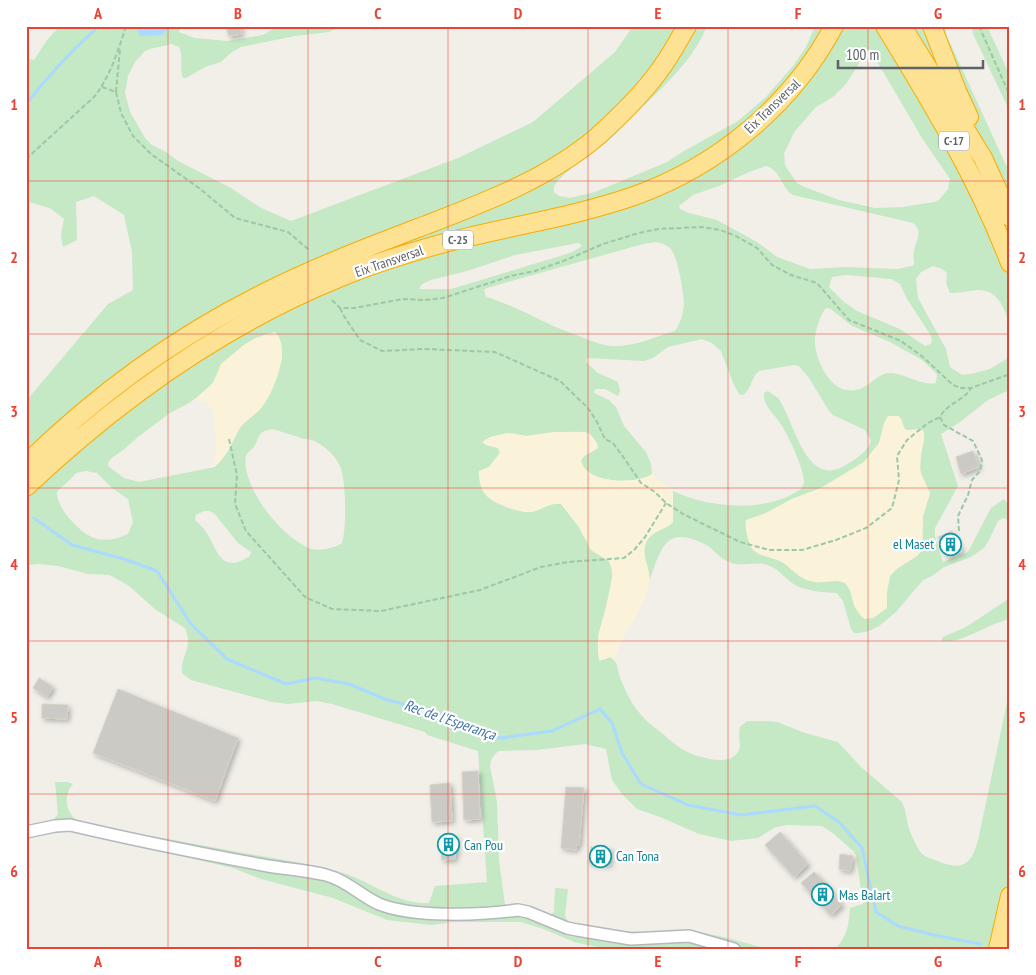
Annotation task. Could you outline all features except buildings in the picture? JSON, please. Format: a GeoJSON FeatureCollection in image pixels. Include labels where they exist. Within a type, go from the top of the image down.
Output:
{"type":"FeatureCollection","features":[{"type":"Feature","properties":{"kind":"highway","name":"C-25"},"geometry":{"type":"LineString","coordinates":[[26,464],[88,406],[140,367],[196,330],[262,293],[335,260],[458,213],[546,173],[597,137],[635,100],[660,70],[687,26]]}},
{"type":"Feature","properties":{"kind":"highway","name":"Eix Transversal"},"geometry":{"type":"LineString","coordinates":[[26,487],[98,422],[151,382],[205,346],[266,311],[338,278],[401,255],[590,209],[634,195],[676,178],[716,155],[757,124],[799,81],[834,26]]}},
{"type":"Feature","properties":{"kind":"highway","name":"C-17"},"geometry":{"type":"LineString","coordinates":[[885,26],[953,140],[988,210],[1010,263]]}},
{"type":"Feature","properties":{"kind":"highway","name":"C-17"},"geometry":{"type":"LineString","coordinates":[[902,26],[983,158],[1010,217]]}},
{"type":"Feature","properties":{"kind":"highway"},"geometry":{"type":"LineString","coordinates":[[932,26],[957,91],[975,130],[983,158]]}},
{"type":"Feature","properties":{"kind":"highway"},"geometry":{"type":"LineString","coordinates":[[998,949],[1010,896]]}},
{"type":"Feature","properties":{"kind":"street"},"geometry":{"type":"LineString","coordinates":[[26,832],[70,825],[115,836],[265,866],[328,876],[338,879],[379,904],[398,909],[460,914],[518,910],[577,930],[631,939],[689,936],[734,949]]}},
{"type":"Feature","properties":{"kind":"path"},"geometry":{"type":"LineString","coordinates":[[26,159],[94,97],[102,87],[126,26]]}},
{"type":"Feature","properties":{"kind":"path"},"geometry":{"type":"LineString","coordinates":[[979,26],[1010,96]]}},
{"type":"Feature","properties":{"kind":"path"},"geometry":{"type":"LineString","coordinates":[[120,45],[116,92],[121,113],[133,136],[150,154],[199,188],[235,218],[288,232],[309,250]]}},
{"type":"Feature","properties":{"kind":"path"},"geometry":{"type":"LineString","coordinates":[[102,87],[116,92]]}},
{"type":"Feature","properties":{"kind":"path"},"geometry":{"type":"LineString","coordinates":[[340,308],[354,308],[403,298],[425,300],[442,298],[511,276],[535,271],[603,244],[640,233],[658,229],[711,228],[736,236],[757,248],[772,265],[791,275],[817,283],[849,320],[901,341],[923,357],[953,385],[961,388],[971,388],[1010,374]]}},
{"type":"Feature","properties":{"kind":"path"},"geometry":{"type":"LineString","coordinates":[[332,300],[340,308],[360,340],[382,351],[424,349],[495,352],[560,381],[588,408],[605,439],[613,444],[640,483],[683,514],[740,542],[769,550],[802,550],[836,540],[866,528],[892,508],[899,480],[897,456],[907,440],[928,423],[940,417],[946,407],[968,395],[971,388]]}},
{"type":"Feature","properties":{"kind":"path"},"geometry":{"type":"LineString","coordinates":[[940,417],[944,425],[973,440],[982,460],[980,471],[972,480],[968,495],[958,516],[959,531]]}},
{"type":"Feature","properties":{"kind":"path"},"geometry":{"type":"LineString","coordinates":[[228,439],[237,475],[235,504],[246,532],[305,597],[332,609],[381,611],[480,590],[541,567],[568,562],[624,558],[636,549],[666,503]]}},
{"type":"Feature","properties":{"kind":"green space"},"geometry":{"type":"Polygon","coordinates":[[[60,26],[181,26],[179,32],[195,38],[227,41],[263,35],[278,26],[343,26],[329,32],[295,36],[241,47],[221,62],[205,67],[186,78],[183,78],[182,74],[179,47],[172,44],[150,49],[145,51],[135,62],[128,76],[125,93],[130,112],[145,138],[152,145],[178,161],[231,188],[261,208],[291,221],[458,158],[533,122],[615,52],[633,26],[707,26],[685,63],[665,85],[612,137],[571,168],[559,180],[554,186],[554,192],[559,196],[570,198],[595,192],[667,162],[738,121],[765,98],[793,66],[806,47],[815,26],[945,26],[947,36],[1010,174],[1010,329],[1004,308],[991,293],[977,290],[950,293],[946,283],[947,273],[933,266],[921,272],[916,279],[918,298],[946,349],[950,367],[962,375],[971,374],[990,369],[1010,357],[1010,393],[1007,391],[988,400],[941,434],[958,486],[935,528],[935,537],[943,562],[968,552],[991,508],[1004,499],[1010,506],[1010,521],[1003,518],[998,521],[984,548],[971,557],[944,567],[923,580],[896,612],[879,626],[859,633],[854,633],[851,629],[843,601],[837,593],[805,589],[795,585],[781,573],[764,564],[737,564],[729,562],[708,546],[683,537],[668,541],[658,556],[650,579],[645,560],[645,547],[650,536],[673,522],[673,491],[700,501],[716,504],[748,505],[778,500],[791,495],[803,487],[804,477],[795,452],[778,419],[767,406],[764,393],[768,391],[778,398],[803,450],[811,461],[820,468],[832,470],[846,465],[864,452],[871,441],[865,430],[833,415],[829,411],[809,378],[799,366],[794,365],[759,371],[754,376],[746,392],[743,395],[739,394],[721,351],[712,343],[702,339],[668,347],[653,358],[644,361],[587,358],[586,362],[598,373],[618,382],[620,391],[618,396],[605,389],[595,389],[594,393],[609,400],[616,407],[624,426],[646,452],[651,464],[652,474],[645,478],[624,481],[601,478],[591,474],[584,468],[581,460],[584,456],[598,448],[597,443],[590,434],[585,432],[555,432],[526,436],[512,433],[490,437],[486,445],[498,448],[500,453],[489,467],[479,471],[483,491],[490,499],[502,506],[528,512],[552,504],[561,504],[579,527],[591,550],[609,561],[613,573],[598,636],[604,660],[610,657],[615,661],[625,690],[644,719],[682,749],[716,760],[726,760],[738,752],[740,746],[740,727],[747,721],[777,722],[805,733],[838,742],[861,767],[902,802],[913,838],[920,852],[928,858],[945,864],[960,865],[970,860],[973,854],[979,836],[1010,688],[1010,949],[835,949],[847,930],[850,908],[863,904],[856,855],[834,834],[822,826],[787,825],[776,827],[758,838],[731,841],[699,834],[637,809],[622,794],[612,780],[606,749],[585,744],[537,750],[499,751],[491,761],[490,766],[497,802],[499,860],[505,905],[514,905],[550,915],[554,912],[555,888],[568,889],[565,915],[568,923],[628,931],[680,930],[701,932],[767,949],[706,949],[697,947],[684,949],[606,949],[574,942],[521,922],[453,922],[432,925],[387,920],[333,898],[261,879],[233,868],[97,837],[68,831],[26,838],[26,827],[54,819],[58,814],[55,782],[67,782],[73,784],[67,797],[67,806],[71,814],[89,826],[325,868],[348,875],[394,896],[417,903],[429,903],[435,886],[487,882],[478,751],[427,735],[425,732],[332,704],[317,701],[288,704],[272,702],[191,680],[182,673],[188,641],[185,628],[156,610],[129,586],[110,575],[88,574],[58,566],[26,565],[26,401],[108,304],[133,290],[132,252],[124,215],[94,196],[76,202],[77,240],[63,247],[61,235],[64,219],[50,208],[29,202],[26,203],[26,53],[30,59],[34,60],[47,40],[60,26]],[[867,52],[862,56],[846,84],[833,97],[816,107],[795,131],[784,153],[785,165],[797,183],[839,200],[875,208],[903,207],[939,200],[948,189],[950,179],[922,138],[873,56],[867,52]],[[766,166],[693,195],[679,206],[680,209],[717,220],[757,242],[777,257],[810,269],[846,267],[897,269],[914,264],[914,253],[919,233],[913,223],[793,195],[775,171],[766,166]],[[656,242],[484,290],[486,297],[560,329],[601,344],[613,346],[634,344],[675,331],[681,319],[684,305],[680,275],[673,252],[670,248],[656,242]],[[578,243],[515,255],[467,271],[431,280],[422,284],[419,289],[451,289],[570,253],[582,245],[578,243]],[[846,275],[832,277],[829,287],[844,302],[857,311],[900,329],[925,346],[931,344],[930,334],[907,299],[900,284],[891,279],[846,275]],[[826,308],[820,320],[815,340],[818,358],[824,372],[840,388],[846,390],[860,389],[880,376],[892,373],[921,382],[936,383],[937,374],[922,360],[890,342],[852,326],[831,309],[826,308]],[[275,332],[256,338],[244,345],[221,364],[216,379],[206,391],[170,413],[138,437],[113,457],[109,461],[108,466],[124,478],[139,482],[215,467],[228,451],[241,426],[262,407],[270,393],[282,359],[282,349],[275,332]],[[901,418],[883,431],[879,443],[864,462],[823,487],[792,499],[758,516],[749,544],[755,552],[780,561],[807,580],[845,583],[850,590],[854,606],[862,617],[873,618],[887,608],[890,576],[898,568],[917,556],[922,550],[923,516],[930,493],[920,471],[921,429],[905,430],[901,418]],[[273,429],[262,432],[246,455],[246,468],[250,482],[266,510],[289,535],[312,549],[328,549],[342,543],[345,526],[345,492],[338,461],[320,444],[309,439],[273,429]],[[86,471],[76,473],[57,492],[58,498],[60,505],[70,519],[82,531],[94,538],[103,540],[128,534],[133,522],[128,499],[112,488],[97,473],[86,471]],[[204,511],[196,515],[195,520],[205,530],[217,553],[226,562],[240,561],[250,556],[251,552],[238,543],[214,513],[204,511]]]}},
{"type":"Feature","properties":{"kind":"green space"},"geometry":{"type":"Polygon","coordinates":[[[972,26],[987,26],[1010,76],[1010,112],[973,34],[972,26]]]}},
{"type":"Feature","properties":{"kind":"green space"},"geometry":{"type":"Polygon","coordinates":[[[1010,598],[1010,619],[957,640],[941,641],[943,637],[966,627],[1010,598]]]}},
{"type":"Feature","properties":{"kind":"sand"},"geometry":{"type":"Polygon","coordinates":[[[275,332],[280,339],[282,358],[276,381],[267,400],[239,429],[227,452],[219,462],[210,468],[215,458],[216,442],[213,412],[207,403],[195,399],[213,383],[221,364],[244,345],[256,338],[275,332]]]}},
{"type":"Feature","properties":{"kind":"sand"},"geometry":{"type":"Polygon","coordinates":[[[888,416],[899,416],[904,428],[908,431],[923,430],[924,438],[920,469],[930,493],[923,516],[922,550],[917,556],[896,569],[890,576],[887,587],[887,608],[873,618],[865,619],[857,610],[851,592],[845,583],[807,580],[779,560],[757,552],[749,543],[746,520],[819,489],[864,462],[879,443],[884,423],[888,416]]]}},
{"type":"Feature","properties":{"kind":"sand"},"geometry":{"type":"Polygon","coordinates":[[[555,432],[581,432],[591,436],[598,448],[584,456],[581,460],[584,468],[591,474],[601,478],[624,481],[645,478],[652,474],[673,491],[673,522],[653,534],[646,542],[644,552],[649,575],[647,591],[639,611],[622,639],[614,660],[610,657],[599,661],[598,651],[599,634],[611,586],[612,568],[609,561],[591,550],[579,527],[561,504],[553,504],[535,511],[524,512],[493,500],[484,492],[479,479],[479,471],[489,467],[500,453],[498,448],[482,442],[490,437],[507,433],[526,436],[555,432]]]}},
{"type":"Feature","properties":{"kind":"water"},"geometry":{"type":"Polygon","coordinates":[[[135,26],[171,26],[162,35],[140,36],[135,26]]]}},
{"type":"Feature","properties":{"kind":"waterway"},"geometry":{"type":"LineString","coordinates":[[26,104],[79,44],[99,26]]}},
{"type":"Feature","properties":{"kind":"waterway","name":"Rec de l'Esperança"},"geometry":{"type":"LineString","coordinates":[[34,518],[72,545],[124,559],[157,571],[191,624],[227,659],[286,684],[315,678],[349,684],[385,699],[441,715],[484,734],[501,738],[552,731],[600,709],[612,723],[622,753],[641,784],[688,805],[741,815],[815,806],[839,822],[862,848],[876,912],[898,926],[980,944]]}},
{"type":"Feature","properties":{"kind":"place","name":"el Maset"},"geometry":{"type":"Point","coordinates":[950,544]}},
{"type":"Feature","properties":{"kind":"place","name":"Can Pou"},"geometry":{"type":"Point","coordinates":[448,845]}},
{"type":"Feature","properties":{"kind":"place","name":"Can Tona"},"geometry":{"type":"Point","coordinates":[600,856]}},
{"type":"Feature","properties":{"kind":"place","name":"Mas Balart"},"geometry":{"type":"Point","coordinates":[823,895]}}]}
